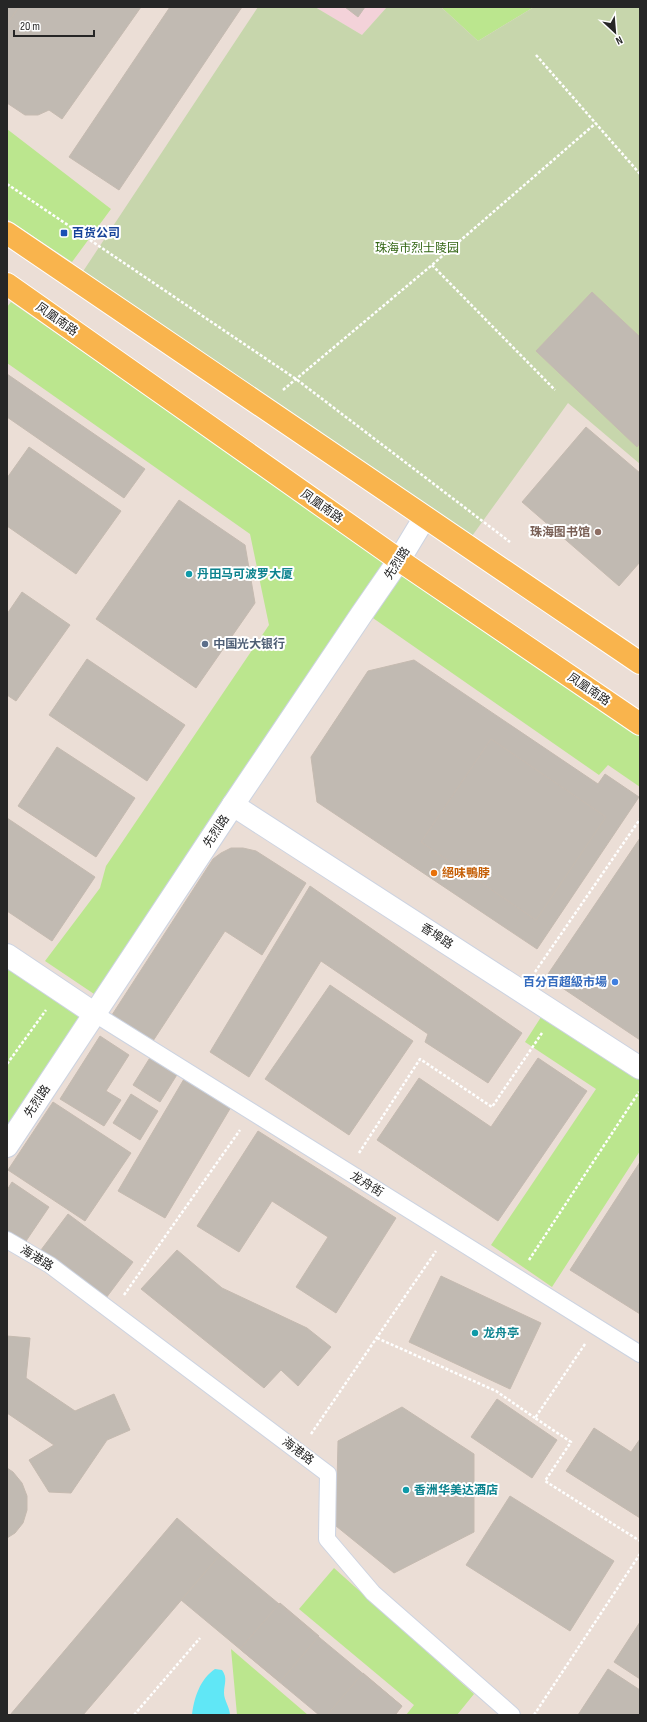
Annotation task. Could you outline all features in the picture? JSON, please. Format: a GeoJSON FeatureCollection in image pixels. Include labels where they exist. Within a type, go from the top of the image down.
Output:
{"type":"FeatureCollection","features":[{"type":"Feature","properties":{"kind":"main road"},"geometry":{"type":"LineString","coordinates":[[7,233],[640,663]]}},
{"type":"Feature","properties":{"kind":"main road","name":"凤凰南路"},"geometry":{"type":"LineString","coordinates":[[7,284],[399,560],[640,724]]}},
{"type":"Feature","properties":{"kind":"street","name":"先烈路"},"geometry":{"type":"LineString","coordinates":[[7,1146],[234,804],[399,560],[425,517]]}},
{"type":"Feature","properties":{"kind":"street","name":"香埠路"},"geometry":{"type":"LineString","coordinates":[[234,804],[640,1068]]}},
{"type":"Feature","properties":{"kind":"street"},"geometry":{"type":"LineString","coordinates":[[7,955],[95,1014]]}},
{"type":"Feature","properties":{"kind":"lane","name":"龙舟街"},"geometry":{"type":"LineString","coordinates":[[95,1014],[640,1354]]}},
{"type":"Feature","properties":{"kind":"lane","name":"海港路"},"geometry":{"type":"LineString","coordinates":[[7,1240],[50,1265],[328,1474],[327,1539],[373,1593],[512,1715]]}},
{"type":"Feature","properties":{"kind":"path"},"geometry":{"type":"LineString","coordinates":[[536,55],[640,174]]}},
{"type":"Feature","properties":{"kind":"path"},"geometry":{"type":"LineString","coordinates":[[263,407],[432,265],[596,123]]}},
{"type":"Feature","properties":{"kind":"path"},"geometry":{"type":"LineString","coordinates":[[7,184],[296,379],[515,546]]}},
{"type":"Feature","properties":{"kind":"path"},"geometry":{"type":"LineString","coordinates":[[432,265],[555,390]]}},
{"type":"Feature","properties":{"kind":"path"},"geometry":{"type":"LineString","coordinates":[[522,992],[640,819]]}},
{"type":"Feature","properties":{"kind":"path"},"geometry":{"type":"LineString","coordinates":[[7,1064],[60,990]]}},
{"type":"Feature","properties":{"kind":"path"},"geometry":{"type":"LineString","coordinates":[[348,1172],[420,1059],[492,1107],[556,1013]]}},
{"type":"Feature","properties":{"kind":"path"},"geometry":{"type":"LineString","coordinates":[[518,1278],[640,1090]]}},
{"type":"Feature","properties":{"kind":"path"},"geometry":{"type":"LineString","coordinates":[[112,1312],[253,1112]]}},
{"type":"Feature","properties":{"kind":"path"},"geometry":{"type":"LineString","coordinates":[[299,1452],[448,1234]]}},
{"type":"Feature","properties":{"kind":"path"},"geometry":{"type":"LineString","coordinates":[[535,1418],[596,1327]]}},
{"type":"Feature","properties":{"kind":"path"},"geometry":{"type":"LineString","coordinates":[[377,1338],[496,1391],[571,1442],[545,1481],[640,1541]]}},
{"type":"Feature","properties":{"kind":"path"},"geometry":{"type":"LineString","coordinates":[[534,1715],[640,1554]]}},
{"type":"Feature","properties":{"kind":"path"},"geometry":{"type":"LineString","coordinates":[[134,1715],[200,1638]]}},
{"type":"Feature","properties":{"kind":"shaded area"},"geometry":{"type":"Polygon","coordinates":[[[315,7],[387,7],[362,35],[315,7]]]}},
{"type":"Feature","properties":{"kind":"green space","name":"珠海市烈士陵园"},"geometry":{"type":"Polygon","coordinates":[[[258,7],[315,7],[362,35],[387,7],[441,7],[478,41],[534,7],[640,7],[640,464],[568,403],[467,543],[78,279],[258,7]]]}},
{"type":"Feature","properties":{"kind":"green space"},"geometry":{"type":"Polygon","coordinates":[[[441,7],[534,7],[478,41],[441,7]]]}},
{"type":"Feature","properties":{"kind":"green space"},"geometry":{"type":"Polygon","coordinates":[[[7,129],[111,209],[72,262],[7,219],[7,129]]]}},
{"type":"Feature","properties":{"kind":"green space"},"geometry":{"type":"Polygon","coordinates":[[[11,302],[387,563],[100,998],[45,961],[100,888],[106,866],[269,625],[250,534],[7,363],[7,307],[11,302]]]}},
{"type":"Feature","properties":{"kind":"green space"},"geometry":{"type":"Polygon","coordinates":[[[402,573],[640,735],[640,787],[608,765],[599,775],[370,616],[402,573]]]}},
{"type":"Feature","properties":{"kind":"green space"},"geometry":{"type":"Polygon","coordinates":[[[12,965],[88,1014],[7,1134],[7,972],[12,965]]]}},
{"type":"Feature","properties":{"kind":"green space"},"geometry":{"type":"Polygon","coordinates":[[[543,1014],[640,1078],[640,1151],[552,1287],[491,1245],[596,1089],[525,1042],[543,1014]]]}},
{"type":"Feature","properties":{"kind":"green space"},"geometry":{"type":"Polygon","coordinates":[[[334,1568],[474,1694],[457,1715],[406,1715],[414,1705],[299,1609],[334,1568]]]}},
{"type":"Feature","properties":{"kind":"green space"},"geometry":{"type":"Polygon","coordinates":[[[231,1649],[308,1715],[237,1715],[231,1649]]]}},
{"type":"Feature","properties":{"kind":"water"},"geometry":{"type":"Polygon","coordinates":[[[215,1669],[222,1670],[225,1676],[224,1696],[230,1715],[192,1715],[194,1702],[202,1683],[205,1678],[215,1669]]]}},
{"type":"Feature","properties":{"kind":"building"},"geometry":{"type":"Polygon","coordinates":[[[7,7],[19,7],[7,24],[7,7]]]}},
{"type":"Feature","properties":{"kind":"building"},"geometry":{"type":"Polygon","coordinates":[[[19,7],[141,7],[62,119],[49,110],[38,115],[25,115],[7,103],[7,24],[19,7]]]}},
{"type":"Feature","properties":{"kind":"building"},"geometry":{"type":"Polygon","coordinates":[[[170,7],[242,7],[119,190],[69,157],[170,7]]]}},
{"type":"Feature","properties":{"kind":"building"},"geometry":{"type":"Polygon","coordinates":[[[345,7],[365,7],[358,17],[345,7]]]}},
{"type":"Feature","properties":{"kind":"building"},"geometry":{"type":"Polygon","coordinates":[[[592,292],[640,337],[640,443],[637,447],[536,351],[592,292]]]}},
{"type":"Feature","properties":{"kind":"building"},"geometry":{"type":"Polygon","coordinates":[[[7,374],[145,469],[124,498],[7,417],[7,374]]]}},
{"type":"Feature","properties":{"kind":"building","name":"珠海图书馆"},"geometry":{"type":"Polygon","coordinates":[[[586,427],[640,473],[640,562],[619,586],[522,502],[586,427]]]}},
{"type":"Feature","properties":{"kind":"building"},"geometry":{"type":"Polygon","coordinates":[[[29,447],[121,511],[76,574],[7,526],[7,478],[29,447]]]}},
{"type":"Feature","properties":{"kind":"building","name":"丹田马可波罗大厦"},"geometry":{"type":"Polygon","coordinates":[[[179,500],[245,545],[255,603],[196,688],[96,619],[179,500]]]}},
{"type":"Feature","properties":{"kind":"building"},"geometry":{"type":"Polygon","coordinates":[[[22,592],[70,625],[16,701],[7,695],[7,614],[22,592]]]}},
{"type":"Feature","properties":{"kind":"building"},"geometry":{"type":"Polygon","coordinates":[[[87,659],[185,725],[147,781],[49,715],[87,659]]]}},
{"type":"Feature","properties":{"kind":"building"},"geometry":{"type":"Polygon","coordinates":[[[414,660],[598,784],[605,774],[639,797],[537,949],[317,802],[311,757],[368,671],[414,660]]]}},
{"type":"Feature","properties":{"kind":"building"},"geometry":{"type":"Polygon","coordinates":[[[491,739],[606,817],[536,920],[421,842],[491,739]]]}},
{"type":"Feature","properties":{"kind":"building"},"geometry":{"type":"Polygon","coordinates":[[[57,747],[135,798],[96,857],[18,806],[57,747]]]}},
{"type":"Feature","properties":{"kind":"building"},"geometry":{"type":"Polygon","coordinates":[[[7,818],[95,877],[52,941],[7,911],[7,818]]]}},
{"type":"Feature","properties":{"kind":"building"},"geometry":{"type":"Polygon","coordinates":[[[640,838],[640,1040],[546,977],[640,838]]]}},
{"type":"Feature","properties":{"kind":"building"},"geometry":{"type":"Polygon","coordinates":[[[231,848],[243,848],[256,851],[306,883],[262,955],[225,931],[151,1044],[110,1018],[213,859],[231,848]]]}},
{"type":"Feature","properties":{"kind":"building"},"geometry":{"type":"Polygon","coordinates":[[[310,886],[522,1033],[488,1083],[425,1042],[428,1034],[321,961],[249,1077],[210,1052],[310,886]]]}},
{"type":"Feature","properties":{"kind":"building"},"geometry":{"type":"Polygon","coordinates":[[[330,985],[413,1041],[349,1135],[265,1079],[330,985]]]}},
{"type":"Feature","properties":{"kind":"building"},"geometry":{"type":"Polygon","coordinates":[[[100,1036],[129,1055],[106,1091],[121,1100],[104,1126],[60,1099],[100,1036]]]}},
{"type":"Feature","properties":{"kind":"building"},"geometry":{"type":"Polygon","coordinates":[[[151,1056],[178,1073],[160,1102],[133,1085],[151,1056]]]}},
{"type":"Feature","properties":{"kind":"building"},"geometry":{"type":"Polygon","coordinates":[[[538,1058],[587,1091],[498,1221],[377,1140],[419,1078],[491,1127],[538,1058]]]}},
{"type":"Feature","properties":{"kind":"building"},"geometry":{"type":"Polygon","coordinates":[[[184,1079],[231,1107],[165,1218],[118,1191],[184,1079]]]}},
{"type":"Feature","properties":{"kind":"building"},"geometry":{"type":"Polygon","coordinates":[[[131,1094],[158,1111],[140,1140],[113,1123],[131,1094]]]}},
{"type":"Feature","properties":{"kind":"building"},"geometry":{"type":"Polygon","coordinates":[[[53,1102],[131,1153],[85,1221],[8,1170],[53,1102]]]}},
{"type":"Feature","properties":{"kind":"building"},"geometry":{"type":"Polygon","coordinates":[[[258,1131],[396,1218],[336,1313],[296,1287],[328,1237],[272,1201],[239,1252],[197,1226],[258,1131]]]}},
{"type":"Feature","properties":{"kind":"building"},"geometry":{"type":"Polygon","coordinates":[[[640,1162],[640,1314],[570,1270],[640,1162]]]}},
{"type":"Feature","properties":{"kind":"building"},"geometry":{"type":"Polygon","coordinates":[[[12,1182],[49,1207],[24,1244],[7,1233],[7,1190],[12,1182]]]}},
{"type":"Feature","properties":{"kind":"building"},"geometry":{"type":"Polygon","coordinates":[[[68,1214],[133,1262],[106,1298],[41,1250],[68,1214]]]}},
{"type":"Feature","properties":{"kind":"building"},"geometry":{"type":"Polygon","coordinates":[[[177,1250],[222,1288],[307,1328],[331,1347],[298,1386],[281,1370],[264,1388],[141,1289],[177,1250]]]}},
{"type":"Feature","properties":{"kind":"building","name":"龙舟亭"},"geometry":{"type":"Polygon","coordinates":[[[441,1276],[541,1323],[510,1389],[409,1342],[441,1276]]]}},
{"type":"Feature","properties":{"kind":"building"},"geometry":{"type":"Polygon","coordinates":[[[7,1336],[30,1338],[26,1378],[75,1411],[114,1394],[130,1430],[107,1440],[71,1493],[49,1492],[29,1460],[54,1445],[7,1413],[7,1336]]]}},
{"type":"Feature","properties":{"kind":"building"},"geometry":{"type":"Polygon","coordinates":[[[497,1399],[557,1440],[532,1478],[471,1437],[497,1399]]]}},
{"type":"Feature","properties":{"kind":"building","name":"香洲华美达酒店"},"geometry":{"type":"Polygon","coordinates":[[[402,1407],[474,1454],[474,1532],[394,1573],[336,1526],[338,1441],[402,1407]]]}},
{"type":"Feature","properties":{"kind":"building"},"geometry":{"type":"Polygon","coordinates":[[[594,1428],[631,1452],[640,1439],[640,1518],[566,1471],[594,1428]]]}},
{"type":"Feature","properties":{"kind":"building"},"geometry":{"type":"Polygon","coordinates":[[[7,1468],[13,1472],[22,1483],[27,1496],[27,1510],[23,1523],[15,1533],[7,1538],[7,1468]]]}},
{"type":"Feature","properties":{"kind":"building"},"geometry":{"type":"Polygon","coordinates":[[[510,1496],[614,1561],[570,1631],[466,1565],[510,1496]]]}},
{"type":"Feature","properties":{"kind":"building"},"geometry":{"type":"Polygon","coordinates":[[[177,1518],[220,1555],[83,1715],[10,1715],[177,1518]]]}},
{"type":"Feature","properties":{"kind":"building"},"geometry":{"type":"Polygon","coordinates":[[[220,1555],[402,1706],[395,1715],[319,1715],[181,1600],[220,1555]]]}},
{"type":"Feature","properties":{"kind":"building"},"geometry":{"type":"Polygon","coordinates":[[[280,1603],[319,1636],[280,1682],[240,1649],[280,1603]]]}},
{"type":"Feature","properties":{"kind":"building"},"geometry":{"type":"Polygon","coordinates":[[[640,1622],[640,1679],[614,1662],[640,1622]]]}},
{"type":"Feature","properties":{"kind":"building"},"geometry":{"type":"Polygon","coordinates":[[[608,1669],[640,1690],[640,1715],[578,1715],[608,1669]]]}},
{"type":"Feature","properties":{"kind":"building"},"geometry":{"type":"Polygon","coordinates":[[[363,1673],[402,1706],[395,1715],[327,1715],[363,1673]]]}},
{"type":"Feature","properties":{"kind":"place","name":"百货公司"},"geometry":{"type":"Point","coordinates":[64,233]}},
{"type":"Feature","properties":{"kind":"place","name":"珠海图书馆"},"geometry":{"type":"Point","coordinates":[598,532]}},
{"type":"Feature","properties":{"kind":"place","name":"丹田马可波罗大厦"},"geometry":{"type":"Point","coordinates":[189,574]}},
{"type":"Feature","properties":{"kind":"place","name":"中国光大银行"},"geometry":{"type":"Point","coordinates":[205,644]}},
{"type":"Feature","properties":{"kind":"place","name":"絕味鴨脖"},"geometry":{"type":"Point","coordinates":[434,873]}},
{"type":"Feature","properties":{"kind":"place","name":"百分百超級市場"},"geometry":{"type":"Point","coordinates":[615,982]}},
{"type":"Feature","properties":{"kind":"place","name":"龙舟亭"},"geometry":{"type":"Point","coordinates":[475,1333]}},
{"type":"Feature","properties":{"kind":"place","name":"香洲华美达酒店"},"geometry":{"type":"Point","coordinates":[406,1490]}}]}
